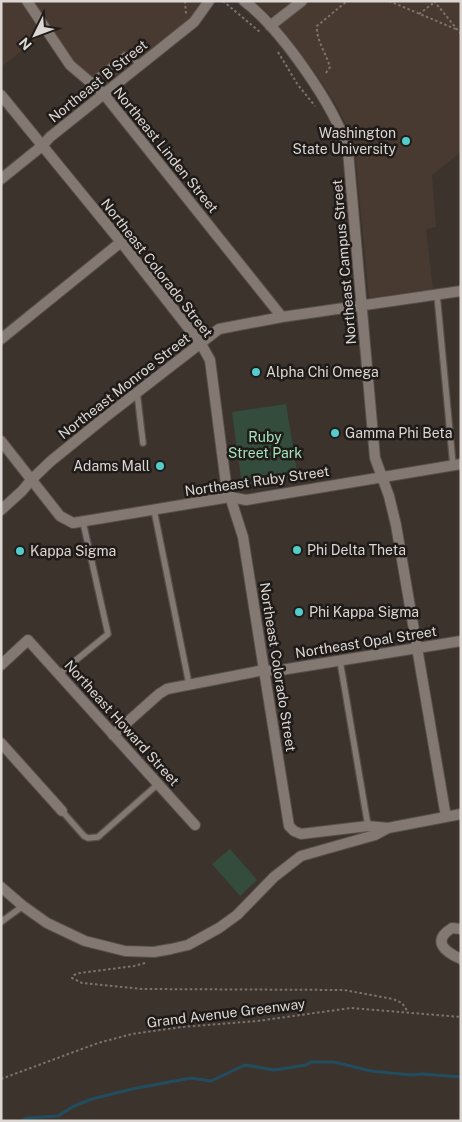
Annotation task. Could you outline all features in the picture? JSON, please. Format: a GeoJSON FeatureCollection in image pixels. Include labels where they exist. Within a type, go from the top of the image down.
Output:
{"type":"FeatureCollection","features":[{"type":"Feature","properties":{"kind":"street","name":"Northeast B Street"},"geometry":{"type":"LineString","coordinates":[[1,179],[103,93],[194,22],[209,1]]}},
{"type":"Feature","properties":{"kind":"street","name":"Northeast Campus Street"},"geometry":{"type":"LineString","coordinates":[[244,1],[318,90],[338,123],[348,151],[375,458],[389,496],[396,525],[446,817]]}},
{"type":"Feature","properties":{"kind":"street"},"geometry":{"type":"LineString","coordinates":[[267,30],[302,1]]}},
{"type":"Feature","properties":{"kind":"street","name":"Northeast Linden Street"},"geometry":{"type":"LineString","coordinates":[[30,3],[70,64],[103,93],[282,317]]}},
{"type":"Feature","properties":{"kind":"street","name":"Northeast Colorado Street"},"geometry":{"type":"LineString","coordinates":[[1,95],[122,242],[201,344],[210,360],[226,484],[243,537],[289,826],[301,834],[368,826]]}},
{"type":"Feature","properties":{"kind":"street"},"geometry":{"type":"LineString","coordinates":[[1,339],[122,242]]}},
{"type":"Feature","properties":{"kind":"street","name":"Northeast Monroe Street"},"geometry":{"type":"LineString","coordinates":[[1,510],[22,491],[32,478],[137,392],[219,330],[282,317],[461,291]]}},
{"type":"Feature","properties":{"kind":"street"},"geometry":{"type":"LineString","coordinates":[[1,441],[32,478]]}},
{"type":"Feature","properties":{"kind":"street","name":"Northeast Ruby Street"},"geometry":{"type":"LineString","coordinates":[[32,478],[60,516],[73,523],[230,498],[246,500],[457,464]]}},
{"type":"Feature","properties":{"kind":"street","name":"Northeast Howard Street"},"geometry":{"type":"LineString","coordinates":[[1,665],[28,640],[196,826]]}},
{"type":"Feature","properties":{"kind":"street","name":"Northeast Opal Street"},"geometry":{"type":"LineString","coordinates":[[114,735],[167,689],[264,670],[275,671],[461,641]]}},
{"type":"Feature","properties":{"kind":"street"},"geometry":{"type":"LineString","coordinates":[[1,743],[62,811]]}},
{"type":"Feature","properties":{"kind":"street"},"geometry":{"type":"LineString","coordinates":[[368,826],[388,828],[461,814]]}},
{"type":"Feature","properties":{"kind":"street"},"geometry":{"type":"LineString","coordinates":[[1,887],[46,924],[85,941],[125,951],[154,952],[188,945],[219,928],[237,915],[274,877],[301,856],[375,835],[388,828]]}},
{"type":"Feature","properties":{"kind":"street"},"geometry":{"type":"LineString","coordinates":[[461,929],[452,928],[444,934],[442,939],[442,946],[445,950],[461,959]]}},
{"type":"Feature","properties":{"kind":"lane"},"geometry":{"type":"LineString","coordinates":[[90,83],[125,55],[132,56],[139,65]]}},
{"type":"Feature","properties":{"kind":"lane"},"geometry":{"type":"LineString","coordinates":[[437,295],[457,464]]}},
{"type":"Feature","properties":{"kind":"lane"},"geometry":{"type":"LineString","coordinates":[[137,392],[143,443]]}},
{"type":"Feature","properties":{"kind":"lane"},"geometry":{"type":"LineString","coordinates":[[154,510],[189,684]]}},
{"type":"Feature","properties":{"kind":"lane"},"geometry":{"type":"LineString","coordinates":[[59,674],[108,634],[83,522]]}},
{"type":"Feature","properties":{"kind":"lane"},"geometry":{"type":"LineString","coordinates":[[340,661],[368,826]]}},
{"type":"Feature","properties":{"kind":"lane"},"geometry":{"type":"LineString","coordinates":[[62,811],[84,836],[88,838],[98,837],[158,784]]}},
{"type":"Feature","properties":{"kind":"lane"},"geometry":{"type":"LineString","coordinates":[[1,922],[22,906]]}},
{"type":"Feature","properties":{"kind":"path"},"geometry":{"type":"LineString","coordinates":[[223,1],[267,30]]}},
{"type":"Feature","properties":{"kind":"path"},"geometry":{"type":"LineString","coordinates":[[326,73],[330,67],[317,34],[317,26],[347,1]]}},
{"type":"Feature","properties":{"kind":"path"},"geometry":{"type":"LineString","coordinates":[[389,1],[458,30]]}},
{"type":"Feature","properties":{"kind":"path"},"geometry":{"type":"LineString","coordinates":[[419,14],[435,2],[461,34]]}},
{"type":"Feature","properties":{"kind":"path"},"geometry":{"type":"LineString","coordinates":[[278,52],[298,85],[316,107]]}},
{"type":"Feature","properties":{"kind":"path"},"geometry":{"type":"LineString","coordinates":[[154,952],[144,963],[80,973],[72,978],[82,983],[142,989],[344,990],[393,999],[402,1003],[408,1012]]}},
{"type":"Feature","properties":{"kind":"path","name":"Grand Avenue Greenway"},"geometry":{"type":"LineString","coordinates":[[1,1078],[98,1043],[140,1033],[211,1024],[257,1021],[351,1008],[461,1017]]}},
{"type":"Feature","properties":{"kind":"shaded area"},"geometry":{"type":"Polygon","coordinates":[[[1,1],[204,1],[191,18],[103,88],[73,62],[49,30],[1,67],[1,1]]]}},
{"type":"Feature","properties":{"kind":"shaded area","name":"Washington State University"},"geometry":{"type":"Polygon","coordinates":[[[255,1],[461,1],[461,152],[432,175],[436,227],[426,229],[433,289],[369,298],[355,151],[349,131],[339,110],[320,80],[290,39],[255,1]]]}},
{"type":"Feature","properties":{"kind":"green space","name":"Ruby Street Park"},"geometry":{"type":"Polygon","coordinates":[[[286,404],[298,478],[242,486],[232,412],[286,404]]]}},
{"type":"Feature","properties":{"kind":"green space"},"geometry":{"type":"Polygon","coordinates":[[[230,849],[257,880],[240,896],[212,864],[230,849]]]}},
{"type":"Feature","properties":{"kind":"waterway"},"geometry":{"type":"LineString","coordinates":[[21,1121],[27,1118],[58,1116],[74,1106],[92,1099],[132,1089],[191,1078],[211,1081],[245,1065],[274,1070],[306,1065],[311,1062],[334,1062],[371,1071],[461,1077]]}},
{"type":"Feature","properties":{"kind":"place","name":"Washington State University"},"geometry":{"type":"Point","coordinates":[406,141]}},
{"type":"Feature","properties":{"kind":"place","name":"Alpha Chi Omega"},"geometry":{"type":"Point","coordinates":[256,372]}},
{"type":"Feature","properties":{"kind":"place","name":"Gamma Phi Beta"},"geometry":{"type":"Point","coordinates":[335,433]}},
{"type":"Feature","properties":{"kind":"place","name":"Adams Mall"},"geometry":{"type":"Point","coordinates":[160,466]}},
{"type":"Feature","properties":{"kind":"place","name":"Phi Delta Theta"},"geometry":{"type":"Point","coordinates":[297,550]}},
{"type":"Feature","properties":{"kind":"place","name":"Kappa Sigma"},"geometry":{"type":"Point","coordinates":[20,551]}},
{"type":"Feature","properties":{"kind":"place","name":"Phi Kappa Sigma"},"geometry":{"type":"Point","coordinates":[299,612]}}]}
